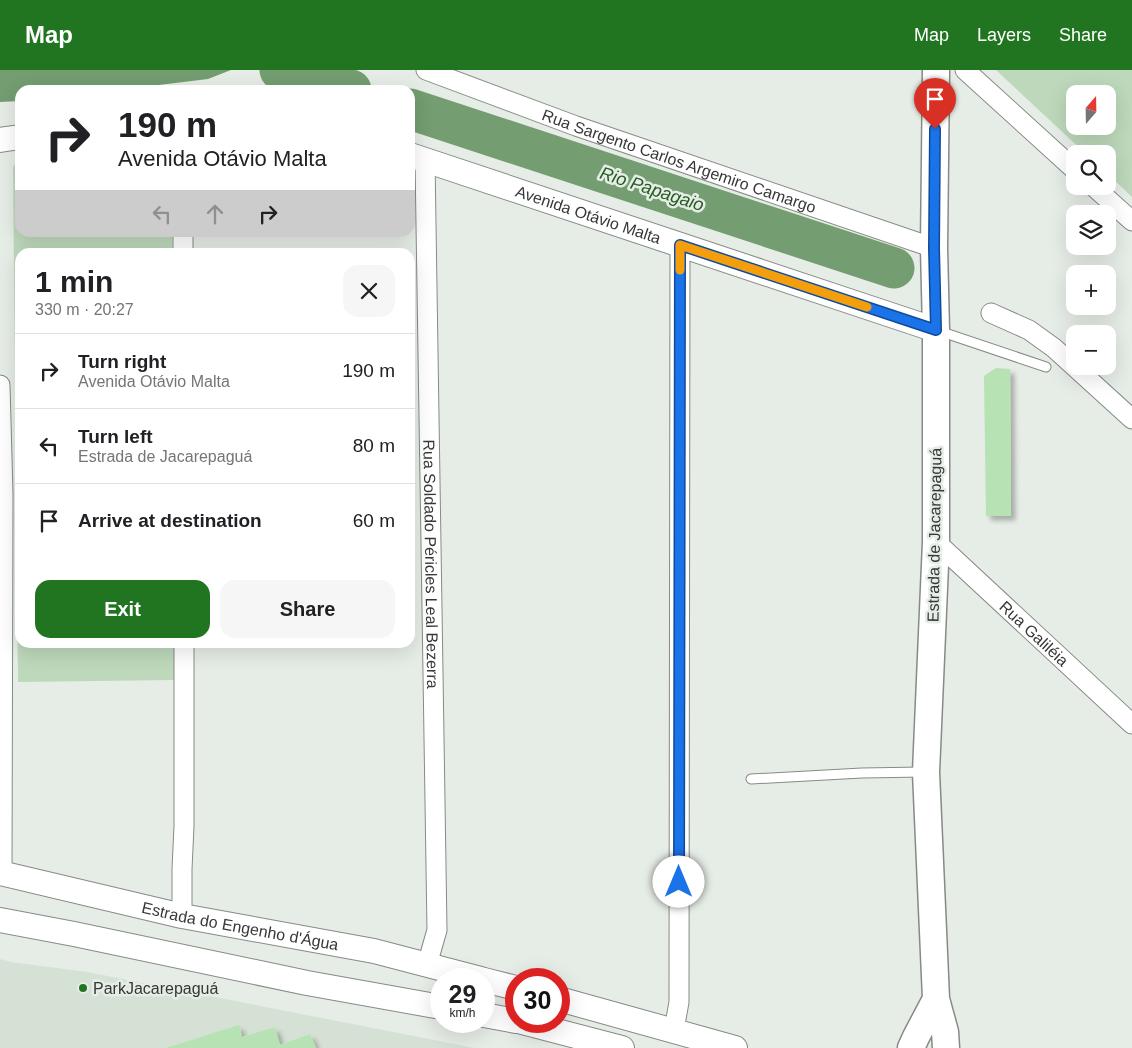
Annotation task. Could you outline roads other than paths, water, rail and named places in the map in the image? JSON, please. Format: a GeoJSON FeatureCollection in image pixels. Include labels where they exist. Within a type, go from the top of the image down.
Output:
{"type":"FeatureCollection","features":[{"type":"Feature","properties":{"kind":"main road","name":"Estrada de Jacarepaguá"},"geometry":{"type":"LineString","coordinates":[[936,70],[934,248],[936,542],[926,772],[936,999],[945,1032],[946,1048]]}},
{"type":"Feature","properties":{"kind":"main road","name":"Estrada de Jacarepaguá"},"geometry":{"type":"LineString","coordinates":[[911,1048],[936,999]]}},
{"type":"Feature","properties":{"kind":"street","name":"Rua Sargento Carlos Argemiro Camargo"},"geometry":{"type":"LineString","coordinates":[[426,70],[586,129],[934,248]]}},
{"type":"Feature","properties":{"kind":"street"},"geometry":{"type":"LineString","coordinates":[[965,70],[1066,162]]}},
{"type":"Feature","properties":{"kind":"street"},"geometry":{"type":"LineString","coordinates":[[0,140],[15,138]]}},
{"type":"Feature","properties":{"kind":"street","name":"Avenida Otávio Malta"},"geometry":{"type":"LineString","coordinates":[[418,157],[936,330]]}},
{"type":"Feature","properties":{"kind":"street","name":"Rua Soldado Péricles Leal Bezerra"},"geometry":{"type":"LineString","coordinates":[[418,157],[437,930],[427,965]]}},
{"type":"Feature","properties":{"kind":"street"},"geometry":{"type":"LineString","coordinates":[[1103,195],[1132,221]]}},
{"type":"Feature","properties":{"kind":"street"},"geometry":{"type":"LineString","coordinates":[[674,1030],[679,1002],[680,245]]}},
{"type":"Feature","properties":{"kind":"street"},"geometry":{"type":"LineString","coordinates":[[990,313],[1029,330],[1054,348],[1132,419]]}},
{"type":"Feature","properties":{"kind":"street"},"geometry":{"type":"LineString","coordinates":[[0,385],[1,873]]}},
{"type":"Feature","properties":{"kind":"street","name":"Rua Galiléia"},"geometry":{"type":"LineString","coordinates":[[936,542],[1132,724]]}},
{"type":"Feature","properties":{"kind":"street"},"geometry":{"type":"LineString","coordinates":[[182,916],[184,648]]}},
{"type":"Feature","properties":{"kind":"street","name":"Estrada do Engenho d'Água"},"geometry":{"type":"LineString","coordinates":[[1,873],[182,916],[374,951],[439,968]]}},
{"type":"Feature","properties":{"kind":"street"},"geometry":{"type":"LineString","coordinates":[[0,920],[307,983],[430,1006]]}},
{"type":"Feature","properties":{"kind":"street"},"geometry":{"type":"LineString","coordinates":[[570,1002],[735,1048]]}},
{"type":"Feature","properties":{"kind":"street"},"geometry":{"type":"LineString","coordinates":[[564,1033],[622,1048]]}},
{"type":"Feature","properties":{"kind":"lane"},"geometry":{"type":"LineString","coordinates":[[936,330],[1046,367]]}},
{"type":"Feature","properties":{"kind":"lane"},"geometry":{"type":"LineString","coordinates":[[751,779],[862,773],[926,772]]}},
{"type":"Feature","properties":{"kind":"waterway","name":"Rio Papagaio"},"geometry":{"type":"LineString","coordinates":[[280,70],[335,85]]}},
{"type":"Feature","properties":{"kind":"waterway","name":"Rio Papagaio"},"geometry":{"type":"LineString","coordinates":[[415,111],[894,268]]}},
{"type":"Feature","properties":{"kind":"place","name":"ParkJacarepaguá"},"geometry":{"type":"Point","coordinates":[83,988]}}]}
